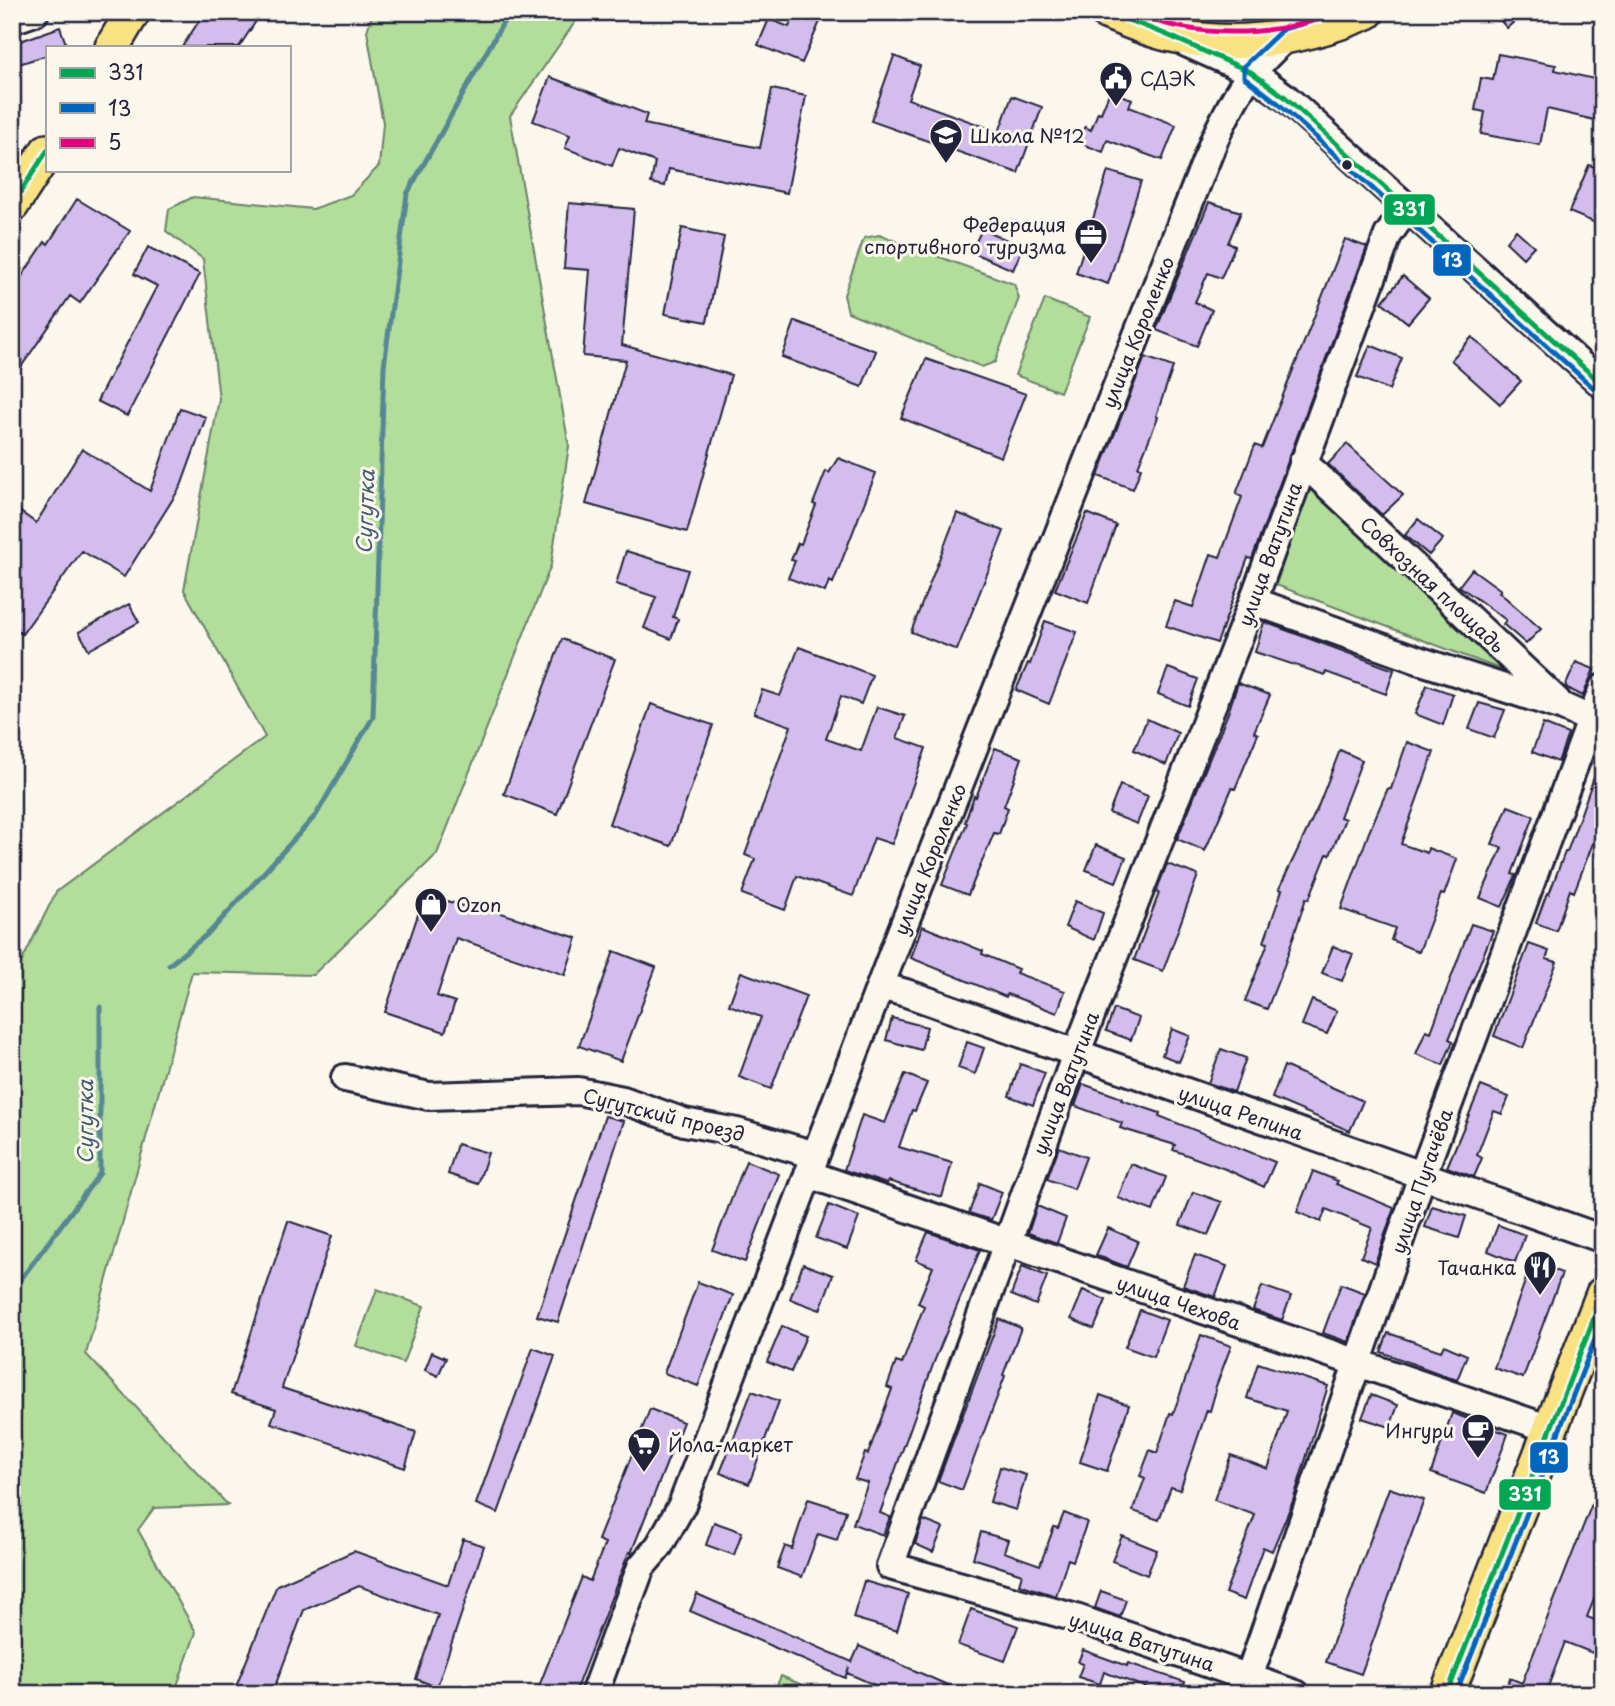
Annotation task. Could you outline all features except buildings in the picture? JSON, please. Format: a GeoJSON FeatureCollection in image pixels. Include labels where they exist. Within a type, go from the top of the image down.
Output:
{"type":"FeatureCollection","features":[{"type":"Feature","properties":{"kind":"main road"},"geometry":{"type":"LineString","coordinates":[[113,46],[133,12]]}},
{"type":"Feature","properties":{"kind":"main road"},"geometry":{"type":"LineString","coordinates":[[1106,12],[1165,34],[1241,42],[1287,37],[1345,22],[1367,12]]}},
{"type":"Feature","properties":{"kind":"main road"},"geometry":{"type":"LineString","coordinates":[[12,205],[46,153]]}},
{"type":"Feature","properties":{"kind":"main road"},"geometry":{"type":"LineString","coordinates":[[1447,1694],[1603,1294]]}},
{"type":"Feature","properties":{"kind":"street"},"geometry":{"type":"LineString","coordinates":[[12,20],[35,12]]}},
{"type":"Feature","properties":{"kind":"street"},"geometry":{"type":"LineString","coordinates":[[1165,34],[1251,72],[1284,97],[1603,385]]}},
{"type":"Feature","properties":{"kind":"street","name":"улица Короленко"},"geometry":{"type":"LineString","coordinates":[[594,1694],[641,1567],[659,1546],[681,1505],[880,986],[1210,149],[1231,103],[1251,72],[1287,37]]}},
{"type":"Feature","properties":{"kind":"street","name":"улица Ватутина"},"geometry":{"type":"LineString","coordinates":[[1296,1694],[1076,1618],[890,1566],[1076,1054],[1253,601],[1388,235],[1406,208]]}},
{"type":"Feature","properties":{"kind":"street","name":"Совхозная площадь"},"geometry":{"type":"LineString","coordinates":[[1303,461],[1563,707]]}},
{"type":"Feature","properties":{"kind":"street","name":"Совхозная площадь"},"geometry":{"type":"LineString","coordinates":[[1253,601],[1419,660],[1563,707],[1590,719]]}},
{"type":"Feature","properties":{"kind":"street","name":"улица Пугачёва"},"geometry":{"type":"LineString","coordinates":[[1248,1677],[1422,1176],[1603,688]]}},
{"type":"Feature","properties":{"kind":"street","name":"улица Репина"},"geometry":{"type":"LineString","coordinates":[[880,986],[1603,1240]]}},
{"type":"Feature","properties":{"kind":"street","name":"Сугутский проезд"},"geometry":{"type":"LineString","coordinates":[[345,1078],[429,1096],[578,1091],[596,1094],[684,1122],[737,1132],[812,1164]]}},
{"type":"Feature","properties":{"kind":"street","name":"улица Чехова"},"geometry":{"type":"LineString","coordinates":[[812,1164],[1006,1243],[1550,1429]]}},
{"type":"Feature","properties":{"kind":"green space"},"geometry":{"type":"Polygon","coordinates":[[[373,12],[582,12],[510,116],[569,446],[551,565],[437,854],[313,975],[192,972],[86,1354],[228,1505],[154,1508],[138,1530],[196,1632],[174,1694],[12,1694],[12,1195],[20,1183],[12,1178],[12,981],[56,892],[265,737],[184,590],[219,399],[203,259],[166,231],[169,209],[193,197],[313,209],[351,195],[379,166],[383,123],[367,31],[373,12]]]}},
{"type":"Feature","properties":{"kind":"green space"},"geometry":{"type":"Polygon","coordinates":[[[879,235],[1014,284],[1019,298],[995,362],[982,367],[848,312],[844,295],[864,238],[879,235]]]}},
{"type":"Feature","properties":{"kind":"green space"},"geometry":{"type":"Polygon","coordinates":[[[1045,299],[1090,317],[1060,392],[1015,375],[1045,299]]]}},
{"type":"Feature","properties":{"kind":"green space"},"geometry":{"type":"Polygon","coordinates":[[[1309,482],[1529,680],[1276,585],[1309,482]]]}},
{"type":"Feature","properties":{"kind":"green space"},"geometry":{"type":"Polygon","coordinates":[[[377,1289],[424,1306],[403,1363],[356,1346],[377,1289]]]}},
{"type":"Feature","properties":{"kind":"green space"},"geometry":{"type":"Polygon","coordinates":[[[781,1676],[814,1690],[812,1694],[773,1694],[781,1676]]]}},
{"type":"Feature","properties":{"kind":"waterway","name":"Сугутка"},"geometry":{"type":"LineString","coordinates":[[169,965],[210,932],[316,815],[373,717],[384,366],[407,194],[509,12]]}},
{"type":"Feature","properties":{"kind":"waterway","name":"Сугутка"},"geometry":{"type":"LineString","coordinates":[[12,1291],[100,1173],[100,1007]]}},
{"type":"Feature","properties":{"kind":"transit line","name":"331"},"geometry":{"type":"LineString","coordinates":[[1107,12],[1251,72],[1285,97],[1603,385]]}},
{"type":"Feature","properties":{"kind":"transit line","name":"5"},"geometry":{"type":"LineString","coordinates":[[1129,12],[1182,27],[1236,32],[1289,26],[1342,12]]}},
{"type":"Feature","properties":{"kind":"transit line","name":"13"},"geometry":{"type":"LineString","coordinates":[[1345,12],[1283,29],[1244,66],[1244,77],[1279,104],[1597,391]]}},
{"type":"Feature","properties":{"kind":"transit line","name":"331"},"geometry":{"type":"LineString","coordinates":[[12,205],[46,153]]}},
{"type":"Feature","properties":{"kind":"transit line","name":"331"},"geometry":{"type":"LineString","coordinates":[[1447,1694],[1603,1295]]}},
{"type":"Feature","properties":{"kind":"transit line","name":"13"},"geometry":{"type":"LineString","coordinates":[[1456,1694],[1603,1319]]}},
{"type":"Feature","properties":{"kind":"place","name":"СДЭК"},"geometry":{"type":"Point","coordinates":[1116,108]}},
{"type":"Feature","properties":{"kind":"place","name":"Школа №12"},"geometry":{"type":"Point","coordinates":[946,165]}},
{"type":"Feature","properties":{"kind":"place","name":"Федерация спортивного туризма"},"geometry":{"type":"Point","coordinates":[1091,265]}},
{"type":"Feature","properties":{"kind":"place","name":"Ozon"},"geometry":{"type":"Point","coordinates":[431,934]}},
{"type":"Feature","properties":{"kind":"place","name":"Тачанка"},"geometry":{"type":"Point","coordinates":[1540,1297]}},
{"type":"Feature","properties":{"kind":"place","name":"Ингури"},"geometry":{"type":"Point","coordinates":[1478,1460]}},
{"type":"Feature","properties":{"kind":"place","name":"Йола-маркет"},"geometry":{"type":"Point","coordinates":[644,1474]}}]}
